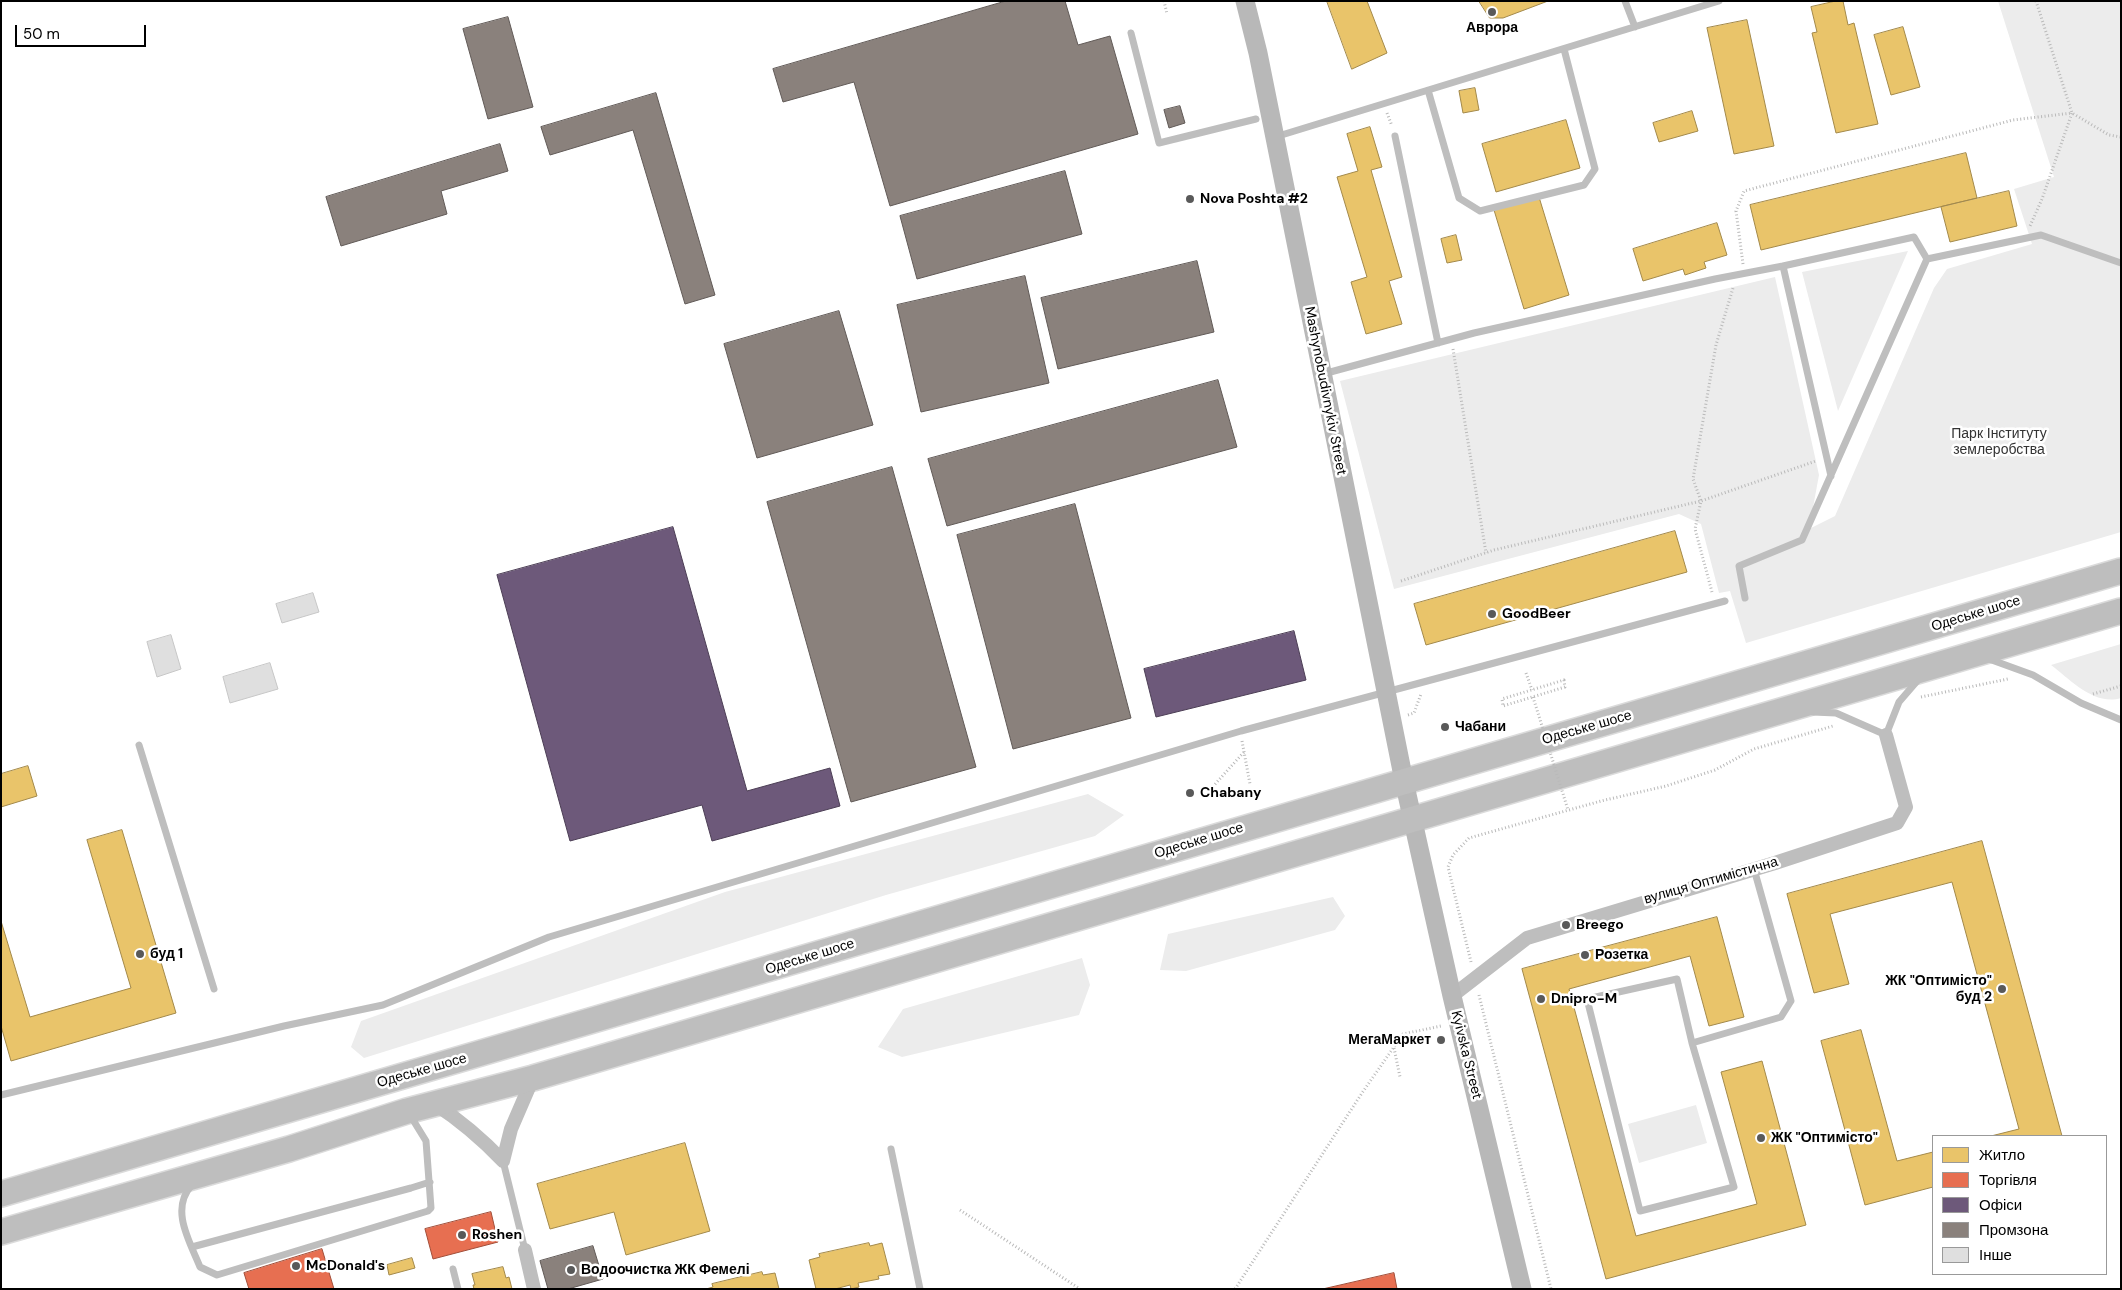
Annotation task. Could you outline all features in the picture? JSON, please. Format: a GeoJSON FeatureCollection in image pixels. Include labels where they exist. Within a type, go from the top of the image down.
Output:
{"type":"FeatureCollection","features":[{"type":"Feature","properties":{"kind":"highway","name":"Одеське шосе"},"geometry":{"type":"LineString","coordinates":[[1,1194],[2121,571]]}},
{"type":"Feature","properties":{"kind":"highway"},"geometry":{"type":"LineString","coordinates":[[1,1232],[289,1148],[407,1111],[533,1078],[2121,611]]}},
{"type":"Feature","properties":{"kind":"street","name":"Mashynobudivnykiv Street"},"geometry":{"type":"LineString","coordinates":[[1245,1],[1275,137],[1404,781]]}},
{"type":"Feature","properties":{"kind":"street","name":"вулиця Оптимістична"},"geometry":{"type":"LineString","coordinates":[[1452,996],[1527,938],[1897,823],[1906,806],[1886,735]]}},
{"type":"Feature","properties":{"kind":"street","name":"Kyivska Street"},"geometry":{"type":"LineString","coordinates":[[1404,781],[1452,996],[1522,1289]]}},
{"type":"Feature","properties":{"kind":"street"},"geometry":{"type":"LineString","coordinates":[[503,1161],[511,1129],[533,1078]]}},
{"type":"Feature","properties":{"kind":"street"},"geometry":{"type":"LineString","coordinates":[[435,1104],[468,1127],[503,1161]]}},
{"type":"Feature","properties":{"kind":"street"},"geometry":{"type":"LineString","coordinates":[[525,1250],[534,1289]]}},
{"type":"Feature","properties":{"kind":"lane"},"geometry":{"type":"LineString","coordinates":[[1625,1],[1635,27]]}},
{"type":"Feature","properties":{"kind":"lane"},"geometry":{"type":"LineString","coordinates":[[1275,137],[1719,1]]}},
{"type":"Feature","properties":{"kind":"lane"},"geometry":{"type":"LineString","coordinates":[[1131,33],[1159,143],[1256,118]]}},
{"type":"Feature","properties":{"kind":"lane"},"geometry":{"type":"LineString","coordinates":[[1428,90],[1459,198],[1480,211],[1584,185],[1595,168],[1564,49]]}},
{"type":"Feature","properties":{"kind":"lane"},"geometry":{"type":"LineString","coordinates":[[1395,136],[1438,343]]}},
{"type":"Feature","properties":{"kind":"lane"},"geometry":{"type":"LineString","coordinates":[[1927,259],[2041,235],[2121,262]]}},
{"type":"Feature","properties":{"kind":"lane"},"geometry":{"type":"LineString","coordinates":[[1322,374],[1451,339],[1914,237],[1927,259]]}},
{"type":"Feature","properties":{"kind":"lane"},"geometry":{"type":"LineString","coordinates":[[1745,598],[1739,566],[1802,540],[1927,259]]}},
{"type":"Feature","properties":{"kind":"lane"},"geometry":{"type":"LineString","coordinates":[[1783,266],[1831,476]]}},
{"type":"Feature","properties":{"kind":"lane"},"geometry":{"type":"LineString","coordinates":[[1,1095],[284,1026],[384,1005],[549,937],[1241,731],[1715,602],[1725,601]]}},
{"type":"Feature","properties":{"kind":"lane"},"geometry":{"type":"LineString","coordinates":[[1976,654],[2033,675],[2082,703],[2121,720]]}},
{"type":"Feature","properties":{"kind":"lane"},"geometry":{"type":"LineString","coordinates":[[1783,711],[1836,713],[1886,735],[1899,702],[1928,668]]}},
{"type":"Feature","properties":{"kind":"lane"},"geometry":{"type":"LineString","coordinates":[[139,745],[214,989]]}},
{"type":"Feature","properties":{"kind":"lane"},"geometry":{"type":"LineString","coordinates":[[1692,1043],[1781,1017],[1791,1001],[1754,869]]}},
{"type":"Feature","properties":{"kind":"lane"},"geometry":{"type":"LineString","coordinates":[[1677,979],[1692,1043],[1734,1187],[1640,1211],[1587,999],[1677,979]]}},
{"type":"Feature","properties":{"kind":"lane"},"geometry":{"type":"LineString","coordinates":[[202,1173],[184,1194],[180,1214],[200,1267],[217,1275],[428,1211],[431,1208],[426,1141],[407,1111]]}},
{"type":"Feature","properties":{"kind":"lane"},"geometry":{"type":"LineString","coordinates":[[891,1149],[920,1289]]}},
{"type":"Feature","properties":{"kind":"lane"},"geometry":{"type":"LineString","coordinates":[[503,1161],[525,1250]]}},
{"type":"Feature","properties":{"kind":"lane"},"geometry":{"type":"LineString","coordinates":[[192,1247],[430,1182]]}},
{"type":"Feature","properties":{"kind":"lane"},"geometry":{"type":"LineString","coordinates":[[453,1269],[458,1289]]}},
{"type":"Feature","properties":{"kind":"path"},"geometry":{"type":"LineString","coordinates":[[1164,1],[1167,14]]}},
{"type":"Feature","properties":{"kind":"path"},"geometry":{"type":"LineString","coordinates":[[2025,238],[2042,199],[2072,113],[2036,1]]}},
{"type":"Feature","properties":{"kind":"path"},"geometry":{"type":"LineString","coordinates":[[1384,104],[1395,136]]}},
{"type":"Feature","properties":{"kind":"path"},"geometry":{"type":"LineString","coordinates":[[1715,602],[1695,529],[1701,501],[1692,479],[1716,345],[1740,274],[1736,211],[1744,191],[2013,120],[2072,113],[2109,135],[2121,138]]}},
{"type":"Feature","properties":{"kind":"path"},"geometry":{"type":"LineString","coordinates":[[1451,339],[1486,553]]}},
{"type":"Feature","properties":{"kind":"path"},"geometry":{"type":"LineString","coordinates":[[1401,581],[1486,553],[1701,501],[1826,457]]}},
{"type":"Feature","properties":{"kind":"path"},"geometry":{"type":"LineString","coordinates":[[1526,672],[1532,690]]}},
{"type":"Feature","properties":{"kind":"path"},"geometry":{"type":"LineString","coordinates":[[1915,701],[1922,696],[2013,678]]}},
{"type":"Feature","properties":{"kind":"path"},"geometry":{"type":"LineString","coordinates":[[1564,680],[1565,687],[1503,706],[1502,699],[1532,690],[1564,680]]}},
{"type":"Feature","properties":{"kind":"path"},"geometry":{"type":"LineString","coordinates":[[2087,696],[2121,686]]}},
{"type":"Feature","properties":{"kind":"path"},"geometry":{"type":"LineString","coordinates":[[1533,697],[1568,810]]}},
{"type":"Feature","properties":{"kind":"path"},"geometry":{"type":"LineString","coordinates":[[1551,1289],[1448,868],[1453,854],[1469,838],[1642,790],[1666,786],[1715,770],[1754,749],[1832,726],[1841,729]]}},
{"type":"Feature","properties":{"kind":"path"},"geometry":{"type":"LineString","coordinates":[[1241,731],[1250,784]]}},
{"type":"Feature","properties":{"kind":"path"},"geometry":{"type":"LineString","coordinates":[[1208,792],[1244,752]]}},
{"type":"Feature","properties":{"kind":"path"},"geometry":{"type":"LineString","coordinates":[[1235,1289],[1403,1034],[1442,1025]]}},
{"type":"Feature","properties":{"kind":"path"},"geometry":{"type":"LineString","coordinates":[[1394,1047],[1400,1077]]}},
{"type":"Feature","properties":{"kind":"path"},"geometry":{"type":"LineString","coordinates":[[960,1210],[1080,1289]]}},
{"type":"Feature","properties":{"kind":"green space","name":"Парк Інституту землеробства"},"geometry":{"type":"Polygon","coordinates":[[[1998,1],[2121,1],[2121,532],[1746,643],[1730,591],[1719,593],[1701,524],[1679,514],[1394,589],[1340,381],[1775,277],[1819,475],[1809,529],[1835,516],[1934,288],[1947,269],[2032,244],[2014,189],[2054,177],[1998,1]]]}},
{"type":"Feature","properties":{"kind":"green space"},"geometry":{"type":"Polygon","coordinates":[[[1908,251],[1838,411],[1802,272],[1908,251]]]}},
{"type":"Feature","properties":{"kind":"green space"},"geometry":{"type":"Polygon","coordinates":[[[2121,644],[2121,698],[2101,698],[2092,695],[2051,665],[2121,644]]]}},
{"type":"Feature","properties":{"kind":"green space"},"geometry":{"type":"Polygon","coordinates":[[[1088,794],[1124,815],[1095,836],[886,895],[364,1058],[351,1047],[361,1021],[725,892],[1088,794]]]}},
{"type":"Feature","properties":{"kind":"green space"},"geometry":{"type":"Polygon","coordinates":[[[1333,897],[1345,916],[1335,930],[1186,971],[1160,970],[1168,934],[1333,897]]]}},
{"type":"Feature","properties":{"kind":"green space"},"geometry":{"type":"Polygon","coordinates":[[[1082,958],[1090,985],[1079,1015],[902,1057],[878,1047],[903,1009],[1082,958]]]}},
{"type":"Feature","properties":{"kind":"green space"},"geometry":{"type":"Polygon","coordinates":[[[1696,1105],[1707,1143],[1639,1163],[1628,1124],[1696,1105]]]}},
{"type":"Feature","properties":{"kind":"building: Житло"},"geometry":{"type":"Polygon","coordinates":[[[1327,1],[1367,1],[1387,53],[1352,69],[1327,1]]]}},
{"type":"Feature","properties":{"kind":"building: Житло"},"geometry":{"type":"Polygon","coordinates":[[[1479,1],[1548,1],[1503,18],[1490,18],[1479,1]]]}},
{"type":"Feature","properties":{"kind":"building: Житло"},"geometry":{"type":"Polygon","coordinates":[[[1843,1],[1848,25],[1854,23],[1878,124],[1836,133],[1812,33],[1817,32],[1811,7],[1843,1]]]}},
{"type":"Feature","properties":{"kind":"building: Житло"},"geometry":{"type":"Polygon","coordinates":[[[1747,20],[1774,146],[1734,154],[1707,28],[1747,20]]]}},
{"type":"Feature","properties":{"kind":"building: Житло"},"geometry":{"type":"Polygon","coordinates":[[[1903,27],[1920,87],[1891,95],[1874,35],[1903,27]]]}},
{"type":"Feature","properties":{"kind":"building: Житло"},"geometry":{"type":"Polygon","coordinates":[[[1475,88],[1479,110],[1463,113],[1459,91],[1475,88]]]}},
{"type":"Feature","properties":{"kind":"building: Житло"},"geometry":{"type":"Polygon","coordinates":[[[1692,111],[1698,131],[1659,142],[1653,123],[1692,111]]]}},
{"type":"Feature","properties":{"kind":"building: Житло"},"geometry":{"type":"Polygon","coordinates":[[[1566,120],[1580,168],[1496,192],[1482,144],[1566,120]]]}},
{"type":"Feature","properties":{"kind":"building: Житло"},"geometry":{"type":"Polygon","coordinates":[[[1370,127],[1382,167],[1371,170],[1402,277],[1389,281],[1402,324],[1366,334],[1351,282],[1367,277],[1337,177],[1358,171],[1347,134],[1370,127]]]}},
{"type":"Feature","properties":{"kind":"building: Житло"},"geometry":{"type":"Polygon","coordinates":[[[1966,153],[1977,198],[1761,250],[1750,205],[1966,153]]]}},
{"type":"Feature","properties":{"kind":"building: Житло"},"geometry":{"type":"Polygon","coordinates":[[[2009,191],[2017,226],[1950,242],[1941,207],[2009,191]]]}},
{"type":"Feature","properties":{"kind":"building: Житло"},"geometry":{"type":"Polygon","coordinates":[[[1539,197],[1569,295],[1524,309],[1494,210],[1539,197]]]}},
{"type":"Feature","properties":{"kind":"building: Житло"},"geometry":{"type":"Polygon","coordinates":[[[1717,223],[1727,255],[1704,262],[1706,268],[1685,275],[1683,269],[1643,281],[1633,249],[1717,223]]]}},
{"type":"Feature","properties":{"kind":"building: Житло"},"geometry":{"type":"Polygon","coordinates":[[[1456,235],[1462,260],[1447,263],[1441,239],[1456,235]]]}},
{"type":"Feature","properties":{"kind":"building: Житло"},"geometry":{"type":"Polygon","coordinates":[[[1675,531],[1687,572],[1426,645],[1414,604],[1675,531]]]}},
{"type":"Feature","properties":{"kind":"building: Житло"},"geometry":{"type":"Polygon","coordinates":[[[28,766],[37,796],[1,807],[1,774],[28,766]]]}},
{"type":"Feature","properties":{"kind":"building: Житло","name":"буд 1"},"geometry":{"type":"Polygon","coordinates":[[[122,830],[176,1013],[11,1061],[1,1026],[1,921],[30,1017],[131,988],[87,840],[122,830]]]}},
{"type":"Feature","properties":{"kind":"building: Житло","name":"ЖК \"Оптимісто\" буд 2"},"geometry":{"type":"Polygon","coordinates":[[[1982,841],[2062,1135],[1995,1135],[2019,1129],[1952,882],[1830,914],[1849,984],[1814,993],[1787,894],[1982,841]]]}},
{"type":"Feature","properties":{"kind":"building: Житло","name":"ЖК \"Оптимісто\""},"geometry":{"type":"Polygon","coordinates":[[[1717,917],[1744,1017],[1709,1026],[1690,956],[1569,989],[1636,1236],[1757,1204],[1721,1072],[1762,1061],[1806,1225],[1606,1279],[1522,969],[1717,917]]]}},
{"type":"Feature","properties":{"kind":"building: Житло","name":"ЖК \"Оптимісто\" буд 2"},"geometry":{"type":"Polygon","coordinates":[[[1861,1030],[1897,1161],[1932,1152],[1932,1187],[1865,1205],[1821,1041],[1861,1030]]]}},
{"type":"Feature","properties":{"kind":"building: Житло"},"geometry":{"type":"Polygon","coordinates":[[[685,1143],[710,1231],[626,1255],[614,1212],[550,1229],[537,1184],[685,1143]]]}},
{"type":"Feature","properties":{"kind":"building: Житло"},"geometry":{"type":"Polygon","coordinates":[[[869,1243],[870,1246],[882,1243],[890,1274],[878,1276],[879,1279],[858,1283],[859,1287],[851,1289],[850,1285],[835,1289],[816,1289],[809,1260],[820,1257],[819,1254],[869,1243]]]}},
{"type":"Feature","properties":{"kind":"building: Житло"},"geometry":{"type":"Polygon","coordinates":[[[412,1258],[415,1268],[389,1275],[387,1265],[412,1258]]]}},
{"type":"Feature","properties":{"kind":"building: Житло"},"geometry":{"type":"Polygon","coordinates":[[[503,1267],[506,1278],[509,1277],[512,1289],[474,1289],[473,1285],[475,1285],[472,1274],[503,1267]]]}},
{"type":"Feature","properties":{"kind":"building: Житло"},"geometry":{"type":"Polygon","coordinates":[[[762,1272],[763,1275],[775,1273],[779,1289],[706,1289],[713,1287],[712,1284],[762,1272]]]}},
{"type":"Feature","properties":{"kind":"building: Торгівля","name":"Roshen"},"geometry":{"type":"Polygon","coordinates":[[[491,1212],[498,1242],[433,1259],[425,1229],[491,1212]]]}},
{"type":"Feature","properties":{"kind":"building: Торгівля","name":"McDonald's"},"geometry":{"type":"Polygon","coordinates":[[[322,1249],[334,1289],[249,1289],[244,1273],[322,1249]]]}},
{"type":"Feature","properties":{"kind":"building: Торгівля"},"geometry":{"type":"Polygon","coordinates":[[[1394,1273],[1397,1289],[1323,1289],[1394,1273]]]}},
{"type":"Feature","properties":{"kind":"building: Офіси"},"geometry":{"type":"Polygon","coordinates":[[[673,527],[747,791],[830,768],[840,806],[712,841],[702,805],[570,841],[497,575],[673,527]]]}},
{"type":"Feature","properties":{"kind":"building: Офіси"},"geometry":{"type":"Polygon","coordinates":[[[1294,631],[1306,680],[1156,717],[1144,669],[1294,631]]]}},
{"type":"Feature","properties":{"kind":"building: Промзона"},"geometry":{"type":"Polygon","coordinates":[[[1006,1],[1065,1],[1078,45],[1110,36],[1138,134],[890,206],[854,82],[783,102],[773,69],[1006,1]]]}},
{"type":"Feature","properties":{"kind":"building: Промзона"},"geometry":{"type":"Polygon","coordinates":[[[508,17],[533,107],[488,119],[463,29],[508,17]]]}},
{"type":"Feature","properties":{"kind":"building: Промзона"},"geometry":{"type":"Polygon","coordinates":[[[656,93],[715,295],[685,304],[633,130],[550,155],[541,127],[656,93]]]}},
{"type":"Feature","properties":{"kind":"building: Промзона"},"geometry":{"type":"Polygon","coordinates":[[[1180,106],[1185,123],[1169,128],[1164,110],[1180,106]]]}},
{"type":"Feature","properties":{"kind":"building: Промзона"},"geometry":{"type":"Polygon","coordinates":[[[500,144],[508,171],[441,191],[447,214],[341,246],[326,197],[500,144]]]}},
{"type":"Feature","properties":{"kind":"building: Промзона"},"geometry":{"type":"Polygon","coordinates":[[[1065,171],[1082,234],[917,279],[900,216],[1065,171]]]}},
{"type":"Feature","properties":{"kind":"building: Промзона"},"geometry":{"type":"Polygon","coordinates":[[[1197,261],[1214,332],[1058,369],[1041,298],[1197,261]]]}},
{"type":"Feature","properties":{"kind":"building: Промзона"},"geometry":{"type":"Polygon","coordinates":[[[1025,276],[1049,383],[921,412],[897,305],[1025,276]]]}},
{"type":"Feature","properties":{"kind":"building: Промзона"},"geometry":{"type":"Polygon","coordinates":[[[839,311],[873,425],[757,458],[724,344],[839,311]]]}},
{"type":"Feature","properties":{"kind":"building: Промзона"},"geometry":{"type":"Polygon","coordinates":[[[1218,380],[1237,447],[947,526],[928,459],[1218,380]]]}},
{"type":"Feature","properties":{"kind":"building: Промзона"},"geometry":{"type":"Polygon","coordinates":[[[892,467],[976,767],[851,802],[767,502],[892,467]]]}},
{"type":"Feature","properties":{"kind":"building: Промзона"},"geometry":{"type":"Polygon","coordinates":[[[1075,504],[1131,718],[1013,749],[957,535],[1075,504]]]}},
{"type":"Feature","properties":{"kind":"building: Промзона","name":"Водоочистка ЖК Фемелі"},"geometry":{"type":"Polygon","coordinates":[[[593,1246],[603,1279],[568,1289],[548,1289],[540,1261],[593,1246]]]}},
{"type":"Feature","properties":{"kind":"building: Інше"},"geometry":{"type":"Polygon","coordinates":[[[313,593],[319,612],[282,623],[276,604],[313,593]]]}},
{"type":"Feature","properties":{"kind":"building: Інше"},"geometry":{"type":"Polygon","coordinates":[[[171,635],[181,669],[157,677],[147,642],[171,635]]]}},
{"type":"Feature","properties":{"kind":"building: Інше"},"geometry":{"type":"Polygon","coordinates":[[[270,663],[278,689],[230,703],[223,677],[270,663]]]}},
{"type":"Feature","properties":{"kind":"place","name":"Аврора"},"geometry":{"type":"Point","coordinates":[1492,12]}},
{"type":"Feature","properties":{"kind":"place","name":"Nova Poshta #2"},"geometry":{"type":"Point","coordinates":[1190,199]}},
{"type":"Feature","properties":{"kind":"place","name":"GoodBeer"},"geometry":{"type":"Point","coordinates":[1492,614]}},
{"type":"Feature","properties":{"kind":"place","name":"Чабани"},"geometry":{"type":"Point","coordinates":[1445,727]}},
{"type":"Feature","properties":{"kind":"place","name":"Chabany"},"geometry":{"type":"Point","coordinates":[1190,793]}},
{"type":"Feature","properties":{"kind":"place","name":"Breego"},"geometry":{"type":"Point","coordinates":[1566,925]}},
{"type":"Feature","properties":{"kind":"place","name":"буд 1"},"geometry":{"type":"Point","coordinates":[140,954]}},
{"type":"Feature","properties":{"kind":"place","name":"Розетка"},"geometry":{"type":"Point","coordinates":[1585,955]}},
{"type":"Feature","properties":{"kind":"place","name":"ЖК \"Оптимісто\" буд 2"},"geometry":{"type":"Point","coordinates":[2002,989]}},
{"type":"Feature","properties":{"kind":"place","name":"Dnipro-M"},"geometry":{"type":"Point","coordinates":[1541,999]}},
{"type":"Feature","properties":{"kind":"place","name":"МегаМаркет"},"geometry":{"type":"Point","coordinates":[1441,1040]}},
{"type":"Feature","properties":{"kind":"place","name":"ЖК \"Оптимісто\""},"geometry":{"type":"Point","coordinates":[1761,1138]}},
{"type":"Feature","properties":{"kind":"place","name":"Roshen"},"geometry":{"type":"Point","coordinates":[462,1235]}},
{"type":"Feature","properties":{"kind":"place","name":"McDonald's"},"geometry":{"type":"Point","coordinates":[296,1266]}},
{"type":"Feature","properties":{"kind":"place","name":"Водоочистка ЖК Фемелі"},"geometry":{"type":"Point","coordinates":[571,1270]}}]}
